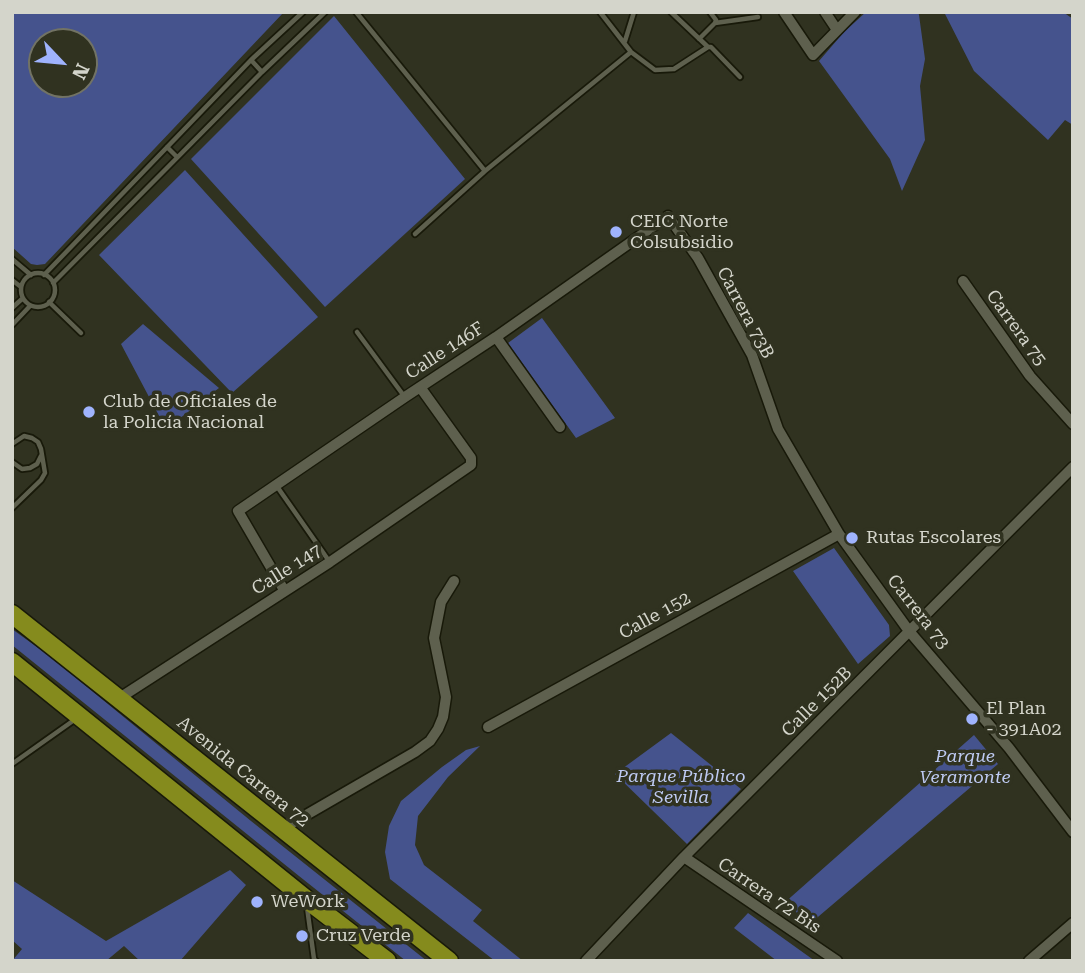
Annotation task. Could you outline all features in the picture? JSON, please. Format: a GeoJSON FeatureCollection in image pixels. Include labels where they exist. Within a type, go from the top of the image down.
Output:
{"type":"FeatureCollection","features":[{"type":"Feature","properties":{"kind":"highway","name":"Avenida Carrera 72"},"geometry":{"type":"LineString","coordinates":[[12,614],[449,961]]}},
{"type":"Feature","properties":{"kind":"highway"},"geometry":{"type":"LineString","coordinates":[[12,662],[387,961]]}},
{"type":"Feature","properties":{"kind":"street"},"geometry":{"type":"LineString","coordinates":[[784,12],[813,55],[855,12]]}},
{"type":"Feature","properties":{"kind":"street"},"geometry":{"type":"LineString","coordinates":[[825,12],[837,30]]}},
{"type":"Feature","properties":{"kind":"street","name":"Calle 146F"},"geometry":{"type":"LineString","coordinates":[[284,590],[238,511],[496,337],[668,216]]}},
{"type":"Feature","properties":{"kind":"street","name":"Carrera 73B"},"geometry":{"type":"LineString","coordinates":[[668,216],[698,258],[752,355],[766,394]]}},
{"type":"Feature","properties":{"kind":"street","name":"Carrera 75"},"geometry":{"type":"LineString","coordinates":[[963,281],[1030,376],[1073,424]]}},
{"type":"Feature","properties":{"kind":"street"},"geometry":{"type":"LineString","coordinates":[[496,337],[560,427]]}},
{"type":"Feature","properties":{"kind":"street","name":"Calle 147"},"geometry":{"type":"LineString","coordinates":[[118,699],[330,562],[471,465],[471,458],[420,387]]}},
{"type":"Feature","properties":{"kind":"street","name":"Carrera 73"},"geometry":{"type":"LineString","coordinates":[[766,394],[778,429],[839,534],[909,631],[1009,748],[1073,832]]}},
{"type":"Feature","properties":{"kind":"street","name":"Calle 152B"},"geometry":{"type":"LineString","coordinates":[[586,961],[684,857],[1073,467]]}},
{"type":"Feature","properties":{"kind":"street","name":"Calle 152"},"geometry":{"type":"LineString","coordinates":[[488,727],[839,534]]}},
{"type":"Feature","properties":{"kind":"street"},"geometry":{"type":"LineString","coordinates":[[282,829],[430,741],[443,717],[446,697],[434,638],[441,602],[454,581]]}},
{"type":"Feature","properties":{"kind":"street","name":"Carrera 72 Bis"},"geometry":{"type":"LineString","coordinates":[[684,857],[836,961]]}},
{"type":"Feature","properties":{"kind":"street"},"geometry":{"type":"LineString","coordinates":[[1029,961],[1073,923]]}},
{"type":"Feature","properties":{"kind":"lane"},"geometry":{"type":"LineString","coordinates":[[44,275],[251,60],[303,12]]}},
{"type":"Feature","properties":{"kind":"lane"},"geometry":{"type":"LineString","coordinates":[[52,283],[325,12]]}},
{"type":"Feature","properties":{"kind":"lane"},"geometry":{"type":"LineString","coordinates":[[356,12],[485,171]]}},
{"type":"Feature","properties":{"kind":"lane"},"geometry":{"type":"LineString","coordinates":[[600,12],[631,52],[655,70],[674,69],[708,47]]}},
{"type":"Feature","properties":{"kind":"lane"},"geometry":{"type":"LineString","coordinates":[[624,42],[634,12]]}},
{"type":"Feature","properties":{"kind":"lane"},"geometry":{"type":"LineString","coordinates":[[671,12],[740,77]]}},
{"type":"Feature","properties":{"kind":"lane"},"geometry":{"type":"LineString","coordinates":[[710,12],[716,20],[715,23]]}},
{"type":"Feature","properties":{"kind":"lane"},"geometry":{"type":"LineString","coordinates":[[699,39],[715,23],[758,17]]}},
{"type":"Feature","properties":{"kind":"lane"},"geometry":{"type":"LineString","coordinates":[[415,234],[485,171],[631,52]]}},
{"type":"Feature","properties":{"kind":"lane"},"geometry":{"type":"LineString","coordinates":[[251,60],[262,72]]}},
{"type":"Feature","properties":{"kind":"lane"},"geometry":{"type":"LineString","coordinates":[[167,147],[177,157]]}},
{"type":"Feature","properties":{"kind":"lane"},"geometry":{"type":"LineString","coordinates":[[12,259],[31,275],[44,275],[52,283],[54,293],[49,302],[40,307],[30,306],[23,298],[21,287],[12,280]]}},
{"type":"Feature","properties":{"kind":"lane"},"geometry":{"type":"LineString","coordinates":[[21,287],[31,275]]}},
{"type":"Feature","properties":{"kind":"lane"},"geometry":{"type":"LineString","coordinates":[[12,308],[23,298]]}},
{"type":"Feature","properties":{"kind":"lane"},"geometry":{"type":"LineString","coordinates":[[49,302],[81,333]]}},
{"type":"Feature","properties":{"kind":"lane"},"geometry":{"type":"LineString","coordinates":[[12,325],[30,306]]}},
{"type":"Feature","properties":{"kind":"lane"},"geometry":{"type":"LineString","coordinates":[[357,332],[405,397]]}},
{"type":"Feature","properties":{"kind":"lane"},"geometry":{"type":"LineString","coordinates":[[12,444],[15,437],[32,438],[41,449],[45,473],[12,508]]}},
{"type":"Feature","properties":{"kind":"lane"},"geometry":{"type":"LineString","coordinates":[[12,461],[22,469],[30,468],[37,464],[41,456]]}},
{"type":"Feature","properties":{"kind":"lane"},"geometry":{"type":"LineString","coordinates":[[276,484],[330,562]]}},
{"type":"Feature","properties":{"kind":"lane"},"geometry":{"type":"LineString","coordinates":[[12,764],[81,716]]}},
{"type":"Feature","properties":{"kind":"lane"},"geometry":{"type":"LineString","coordinates":[[306,899],[314,960]]}},
{"type":"Feature","properties":{"kind":"green space"},"geometry":{"type":"Polygon","coordinates":[[[12,12],[284,12],[45,264],[31,264],[12,247],[12,12]]]}},
{"type":"Feature","properties":{"kind":"green space"},"geometry":{"type":"Polygon","coordinates":[[[866,12],[918,12],[919,15],[925,59],[920,86],[925,140],[902,191],[890,159],[819,61],[866,12]]]}},
{"type":"Feature","properties":{"kind":"green space"},"geometry":{"type":"Polygon","coordinates":[[[944,12],[1063,12],[1073,19],[1073,125],[1065,120],[1048,140],[974,71],[944,12]]]}},
{"type":"Feature","properties":{"kind":"green space"},"geometry":{"type":"Polygon","coordinates":[[[334,16],[465,179],[325,307],[191,159],[334,16]]]}},
{"type":"Feature","properties":{"kind":"green space"},"geometry":{"type":"Polygon","coordinates":[[[185,170],[318,317],[232,393],[99,255],[185,170]]]}},
{"type":"Feature","properties":{"kind":"green space"},"geometry":{"type":"Polygon","coordinates":[[[542,318],[615,418],[576,438],[508,343],[542,318]]]}},
{"type":"Feature","properties":{"kind":"green space"},"geometry":{"type":"Polygon","coordinates":[[[143,324],[219,388],[166,429],[121,344],[143,324]]]}},
{"type":"Feature","properties":{"kind":"green space"},"geometry":{"type":"Polygon","coordinates":[[[834,548],[889,625],[890,636],[858,664],[793,571],[834,548]]]}},
{"type":"Feature","properties":{"kind":"green space"},"geometry":{"type":"Polygon","coordinates":[[[12,629],[48,655],[427,961],[406,961],[299,876],[12,645],[12,629]]]}},
{"type":"Feature","properties":{"kind":"green space","name":"Parque Público Sevilla"},"geometry":{"type":"Polygon","coordinates":[[[671,733],[741,789],[687,844],[615,774],[671,733]]]}},
{"type":"Feature","properties":{"kind":"green space","name":"Parque Veramonte"},"geometry":{"type":"Polygon","coordinates":[[[974,735],[998,764],[812,922],[783,904],[974,735]]]}},
{"type":"Feature","properties":{"kind":"green space"},"geometry":{"type":"Polygon","coordinates":[[[480,746],[448,777],[418,816],[415,845],[424,865],[482,910],[473,921],[523,961],[495,961],[390,879],[385,852],[389,826],[401,801],[466,750],[480,746]]]}},
{"type":"Feature","properties":{"kind":"green space"},"geometry":{"type":"Polygon","coordinates":[[[230,870],[246,885],[180,961],[140,961],[124,946],[106,961],[12,961],[22,949],[12,940],[12,880],[106,941],[230,870]]]}},
{"type":"Feature","properties":{"kind":"green space"},"geometry":{"type":"Polygon","coordinates":[[[748,913],[815,961],[777,961],[734,928],[748,913]]]}},
{"type":"Feature","properties":{"kind":"place","name":"CEIC Norte Colsubsidio"},"geometry":{"type":"Point","coordinates":[616,232]}},
{"type":"Feature","properties":{"kind":"place","name":"Club de Oficiales de la Policía Nacional"},"geometry":{"type":"Point","coordinates":[89,412]}},
{"type":"Feature","properties":{"kind":"place","name":"Rutas Escolares"},"geometry":{"type":"Point","coordinates":[852,538]}},
{"type":"Feature","properties":{"kind":"place","name":"El Plan - 391A02"},"geometry":{"type":"Point","coordinates":[972,719]}},
{"type":"Feature","properties":{"kind":"place","name":"WeWork"},"geometry":{"type":"Point","coordinates":[257,902]}},
{"type":"Feature","properties":{"kind":"place","name":"Cruz Verde"},"geometry":{"type":"Point","coordinates":[302,936]}}]}
